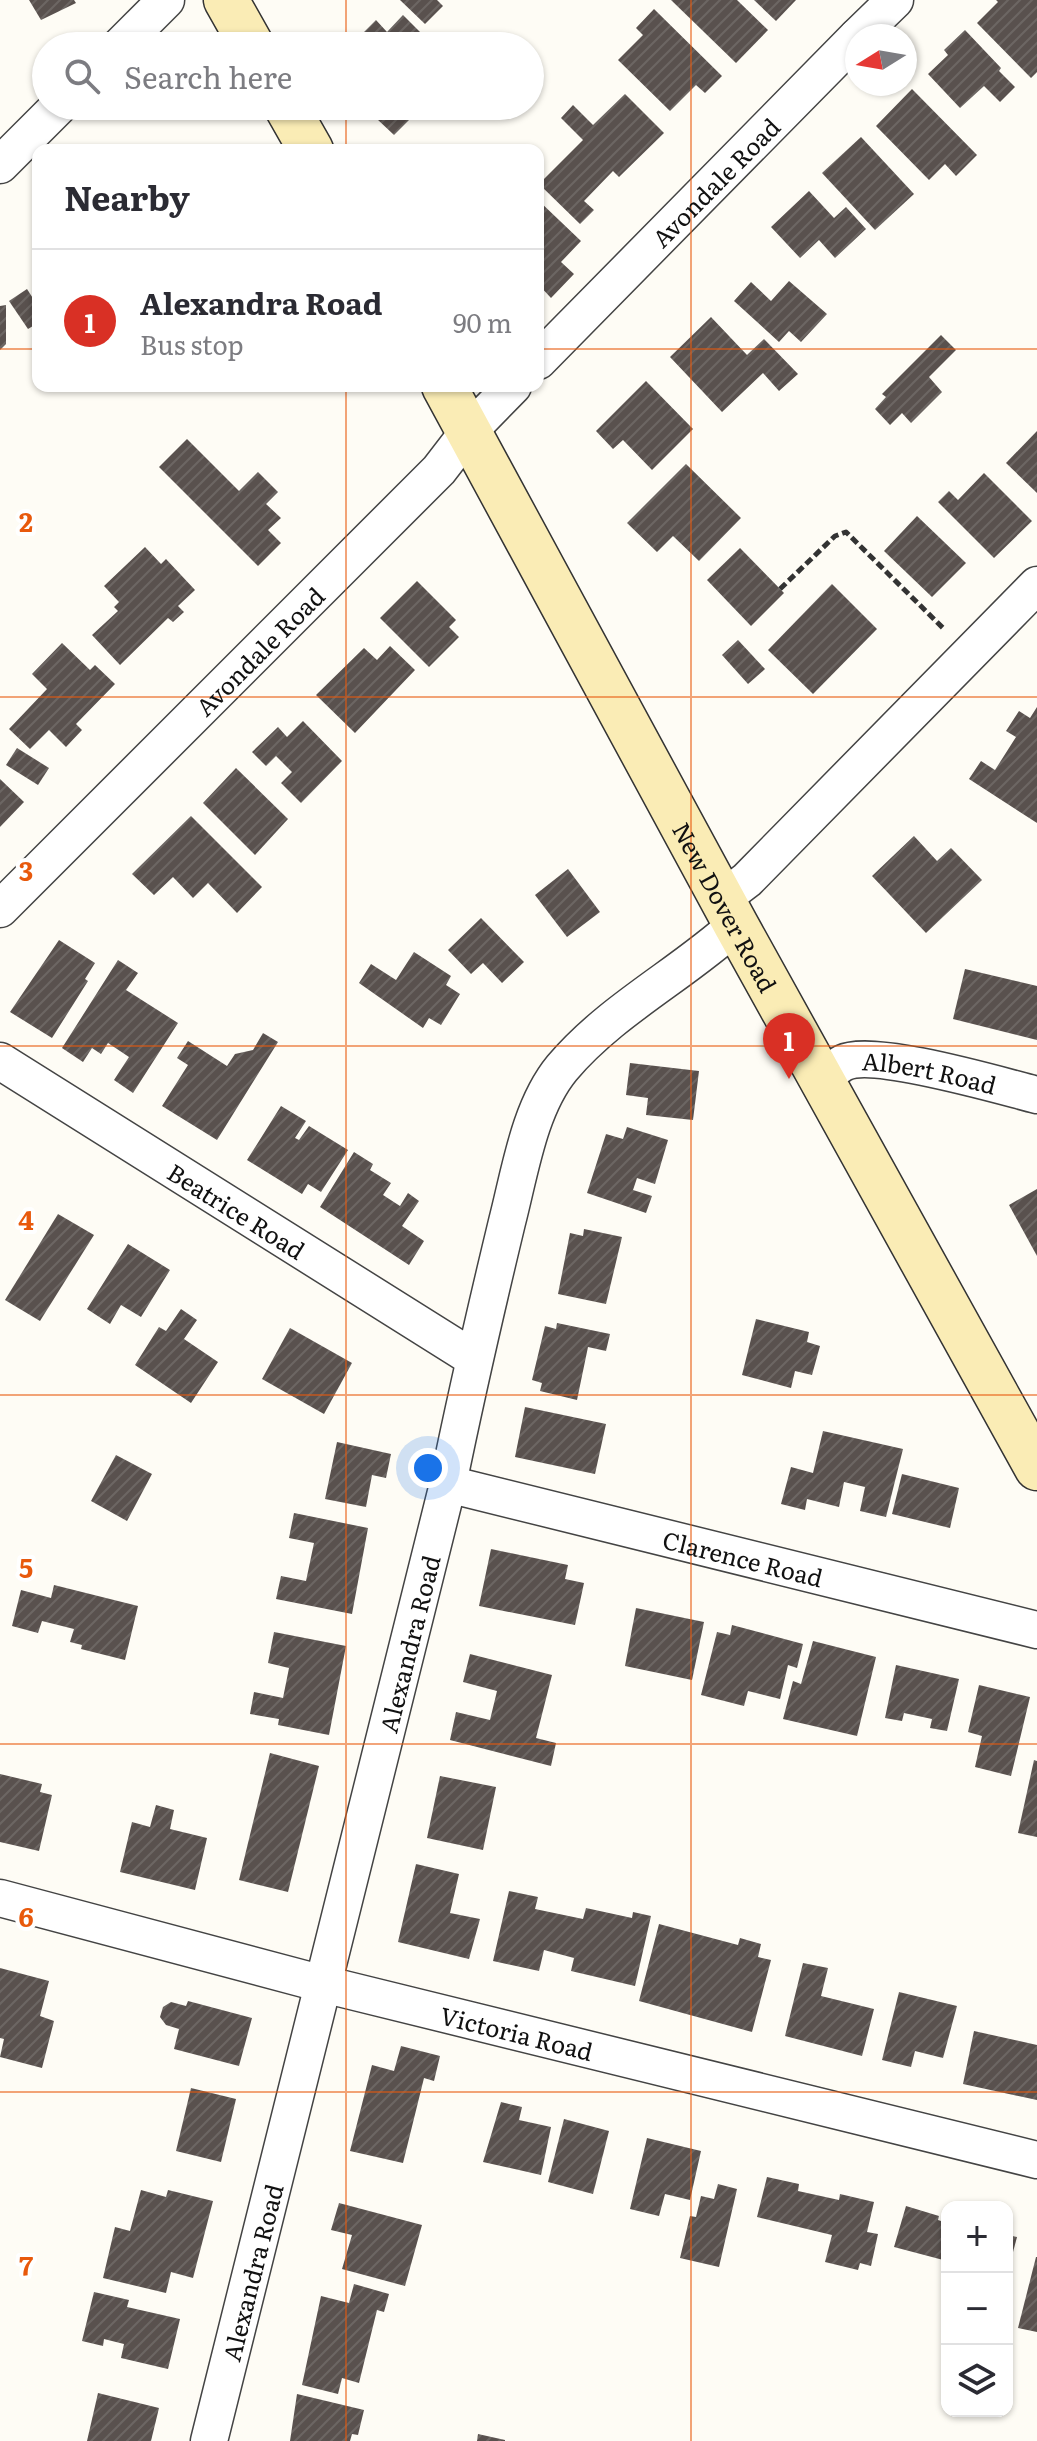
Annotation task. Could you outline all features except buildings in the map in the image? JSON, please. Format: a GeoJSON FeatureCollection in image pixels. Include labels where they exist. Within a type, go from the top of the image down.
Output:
{"type":"FeatureCollection","features":[{"type":"Feature","properties":{"kind":"main road"},"geometry":{"type":"LineString","coordinates":[[226,0],[244,32]]}},
{"type":"Feature","properties":{"kind":"main road"},"geometry":{"type":"LineString","coordinates":[[294,120],[308,144]]}},
{"type":"Feature","properties":{"kind":"main road","name":"New Dover Road"},"geometry":{"type":"LineString","coordinates":[[447,392],[729,912],[824,1078],[1037,1468]]}},
{"type":"Feature","properties":{"kind":"street"},"geometry":{"type":"LineString","coordinates":[[134,32],[166,0]]}},
{"type":"Feature","properties":{"kind":"street","name":"Avondale Road"},"geometry":{"type":"LineString","coordinates":[[871,24],[895,0]]}},
{"type":"Feature","properties":{"kind":"street","name":"Avondale Road"},"geometry":{"type":"LineString","coordinates":[[544,355],[845,50]]}},
{"type":"Feature","properties":{"kind":"street"},"geometry":{"type":"LineString","coordinates":[[0,165],[45,120]]}},
{"type":"Feature","properties":{"kind":"street","name":"Avondale Road"},"geometry":{"type":"LineString","coordinates":[[0,909],[439,470],[469,431],[507,392]]}},
{"type":"Feature","properties":{"kind":"street","name":"Alexandra Road"},"geometry":{"type":"LineString","coordinates":[[209,2441],[448,1484],[473,1358],[524,1155],[551,1082],[582,1048],[642,997],[729,912],[747,880],[1037,585]]}},
{"type":"Feature","properties":{"kind":"street","name":"Beatrice Road"},"geometry":{"type":"LineString","coordinates":[[0,1061],[473,1358]]}},
{"type":"Feature","properties":{"kind":"street","name":"Albert Road"},"geometry":{"type":"LineString","coordinates":[[824,1078],[844,1062],[880,1061],[927,1068],[1037,1095]]}},
{"type":"Feature","properties":{"kind":"street","name":"Clarence Road"},"geometry":{"type":"LineString","coordinates":[[448,1484],[1037,1630]]}},
{"type":"Feature","properties":{"kind":"street","name":"Victoria Road"},"geometry":{"type":"LineString","coordinates":[[0,1898],[323,1984],[1037,2160]]}},
{"type":"Feature","properties":{"kind":"path"},"geometry":{"type":"LineString","coordinates":[[780,589],[835,536],[846,532],[969,655]]}},
{"type":"Feature","properties":{"kind":"place","name":"Alexandra Road"},"geometry":{"type":"Point","coordinates":[789,1079]}}]}
